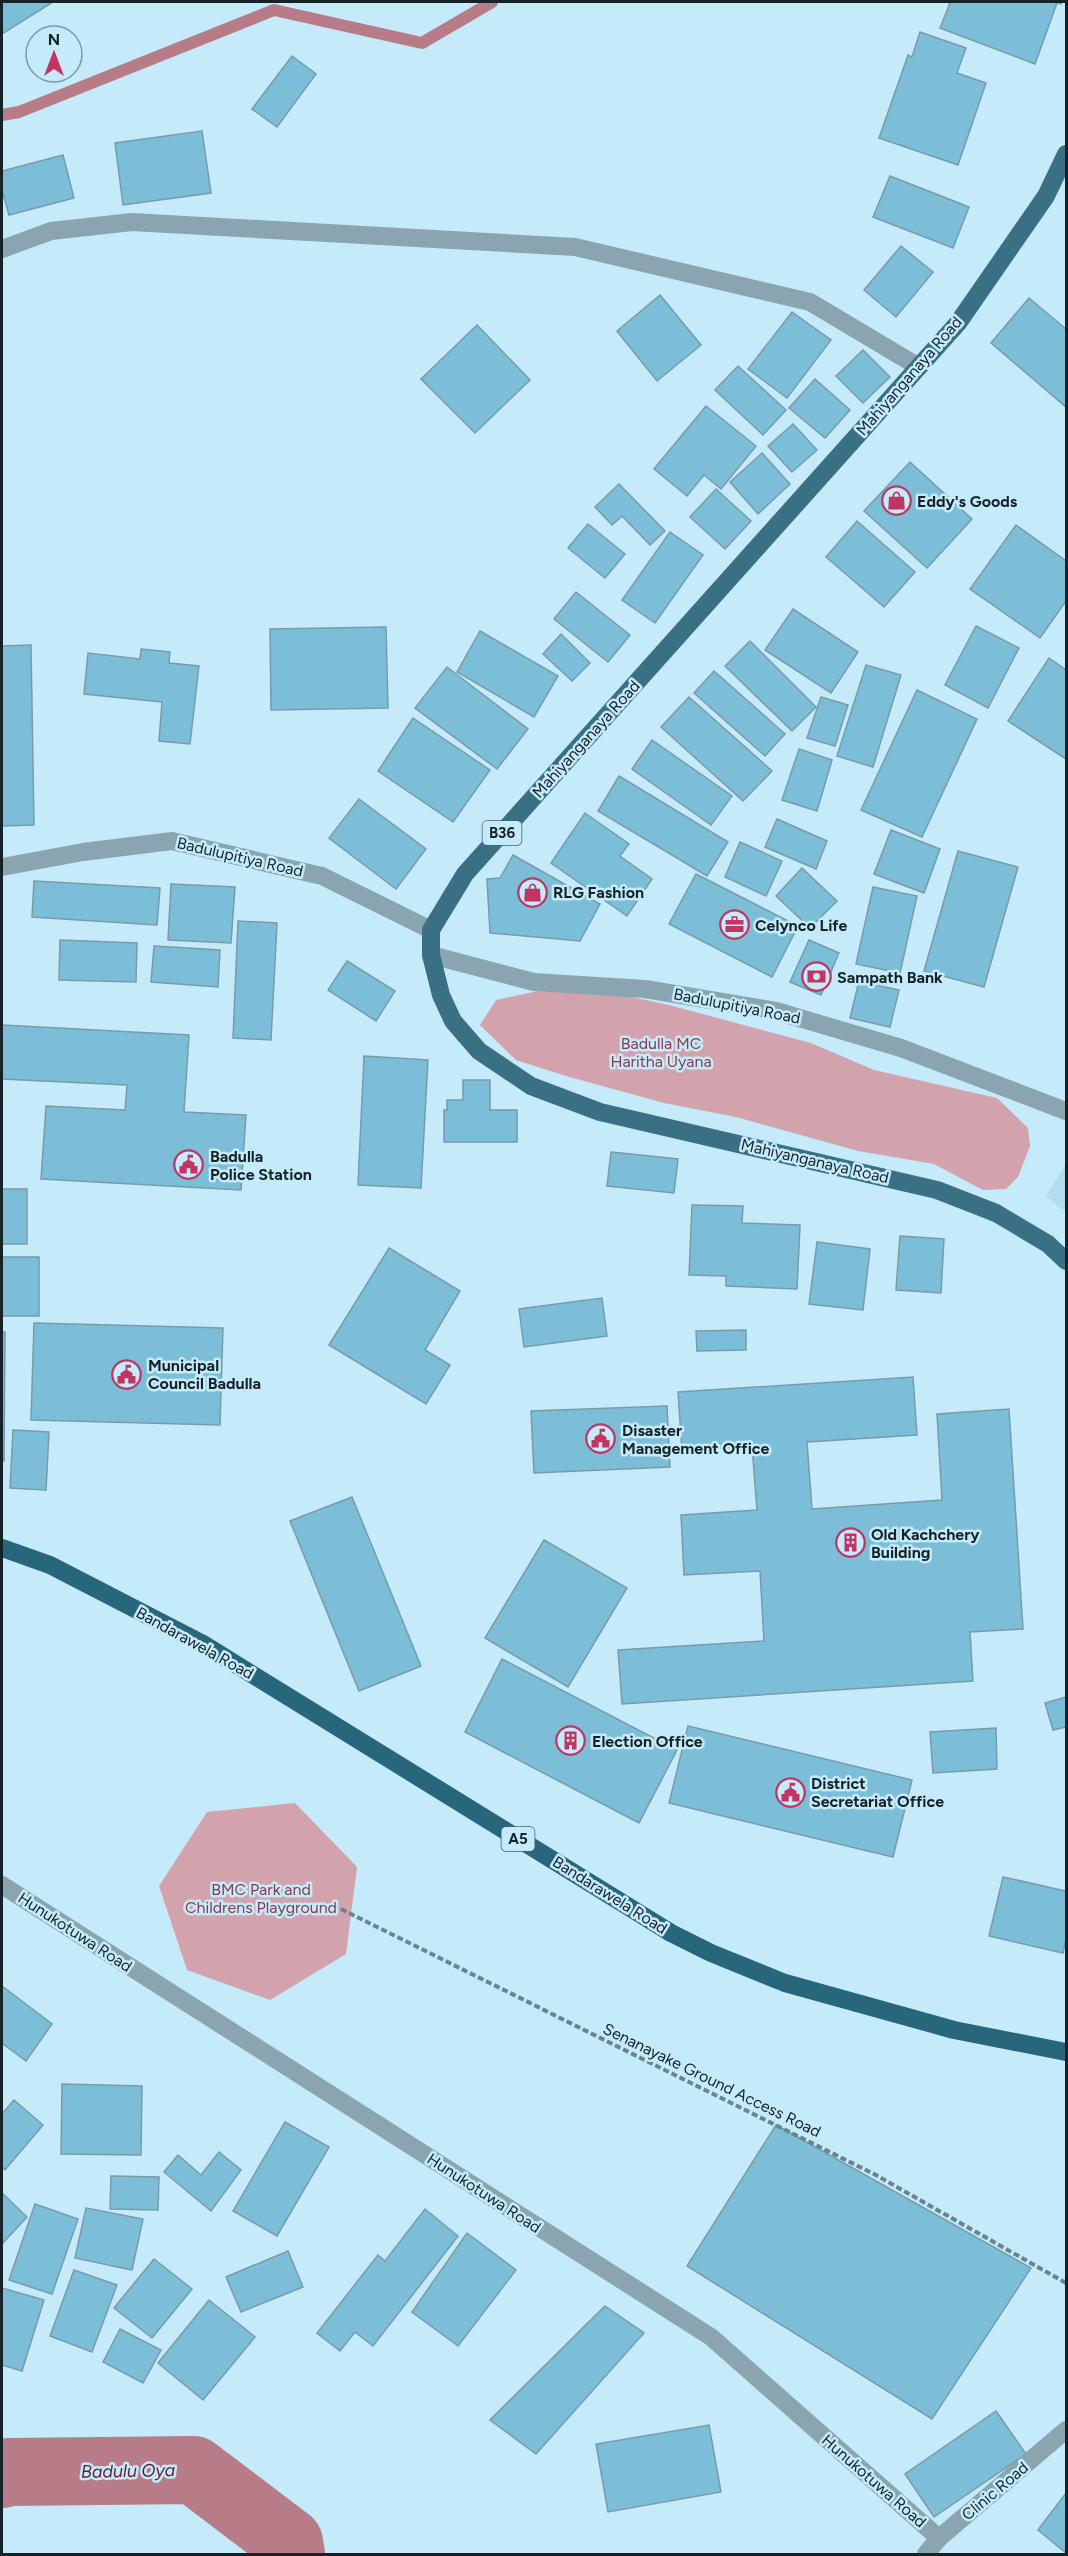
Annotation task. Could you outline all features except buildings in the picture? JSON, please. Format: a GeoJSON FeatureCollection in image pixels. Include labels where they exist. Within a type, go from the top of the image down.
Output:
{"type":"FeatureCollection","features":[{"type":"Feature","properties":{"kind":"highway","name":"Bandarawela Road"},"geometry":{"type":"LineString","coordinates":[[2,1548],[50,1565],[203,1644],[671,1933],[711,1953],[785,1983],[909,2018],[954,2030],[1066,2052]]}},
{"type":"Feature","properties":{"kind":"main road","name":"Mahiyanganaya Road"},"geometry":{"type":"LineString","coordinates":[[1066,154],[1046,196],[958,323],[465,874],[432,930],[431,955],[441,995],[453,1021],[479,1051],[531,1086],[600,1112],[937,1190],[996,1213],[1048,1244],[1066,1261]]}},
{"type":"Feature","properties":{"kind":"street"},"geometry":{"type":"LineString","coordinates":[[2,249],[51,231],[132,222],[574,247],[810,302],[919,368]]}},
{"type":"Feature","properties":{"kind":"street","name":"Badulupitiya Road"},"geometry":{"type":"LineString","coordinates":[[2,867],[83,852],[172,841],[322,876],[432,930]]}},
{"type":"Feature","properties":{"kind":"street","name":"Badulupitiya Road"},"geometry":{"type":"LineString","coordinates":[[431,955],[534,982],[645,988],[776,1011],[901,1048],[1066,1111]]}},
{"type":"Feature","properties":{"kind":"street","name":"Hunukotuwa Road"},"geometry":{"type":"LineString","coordinates":[[2,1885],[711,2337],[939,2538]]}},
{"type":"Feature","properties":{"kind":"street","name":"Clinic Road"},"geometry":{"type":"LineString","coordinates":[[926,2554],[939,2538],[1066,2430]]}},
{"type":"Feature","properties":{"kind":"path","name":"Senanayake Ground Access Road"},"geometry":{"type":"LineString","coordinates":[[341,1909],[874,2174],[1066,2283]]}},
{"type":"Feature","properties":{"kind":"shaded area"},"geometry":{"type":"Polygon","coordinates":[[[1066,1164],[1066,1212],[1046,1196],[1066,1164]]]}},
{"type":"Feature","properties":{"kind":"green space","name":"Badulla MC Haritha Uyana"},"geometry":{"type":"Polygon","coordinates":[[[538,991],[622,995],[669,1005],[811,1043],[874,1070],[997,1098],[1028,1128],[1030,1146],[1018,1177],[1006,1189],[983,1190],[934,1164],[858,1151],[736,1117],[664,1103],[566,1076],[516,1060],[480,1025],[496,1000],[538,991]]]}},
{"type":"Feature","properties":{"kind":"green space","name":"BMC Park and Childrens Playground"},"geometry":{"type":"Polygon","coordinates":[[[295,1803],[357,1867],[346,1954],[270,2000],[187,1970],[159,1886],[207,1812],[295,1803]]]}},
{"type":"Feature","properties":{"kind":"waterway"},"geometry":{"type":"LineString","coordinates":[[2,115],[19,112],[274,10],[422,43],[492,2]]}},
{"type":"Feature","properties":{"kind":"waterway","name":"Badulu Oya"},"geometry":{"type":"LineString","coordinates":[[2,2474],[9,2472],[194,2470],[289,2542],[291,2554]]}},
{"type":"Feature","properties":{"kind":"place","name":"Eddy's Goods"},"geometry":{"type":"Point","coordinates":[896,501]}},
{"type":"Feature","properties":{"kind":"place","name":"RLG Fashion"},"geometry":{"type":"Point","coordinates":[532,892]}},
{"type":"Feature","properties":{"kind":"place","name":"Celynco Life"},"geometry":{"type":"Point","coordinates":[734,925]}},
{"type":"Feature","properties":{"kind":"place","name":"Sampath Bank"},"geometry":{"type":"Point","coordinates":[816,977]}},
{"type":"Feature","properties":{"kind":"place","name":"Badulla Police Station"},"geometry":{"type":"Point","coordinates":[189,1165]}},
{"type":"Feature","properties":{"kind":"place","name":"Municipal Council Badulla"},"geometry":{"type":"Point","coordinates":[127,1374]}},
{"type":"Feature","properties":{"kind":"place","name":"Disaster Management Office"},"geometry":{"type":"Point","coordinates":[601,1439]}},
{"type":"Feature","properties":{"kind":"place","name":"Old Kachchery Building"},"geometry":{"type":"Point","coordinates":[850,1543]}},
{"type":"Feature","properties":{"kind":"place","name":"Election Office"},"geometry":{"type":"Point","coordinates":[571,1741]}},
{"type":"Feature","properties":{"kind":"place","name":"District Secretariat Office"},"geometry":{"type":"Point","coordinates":[790,1792]}}]}
